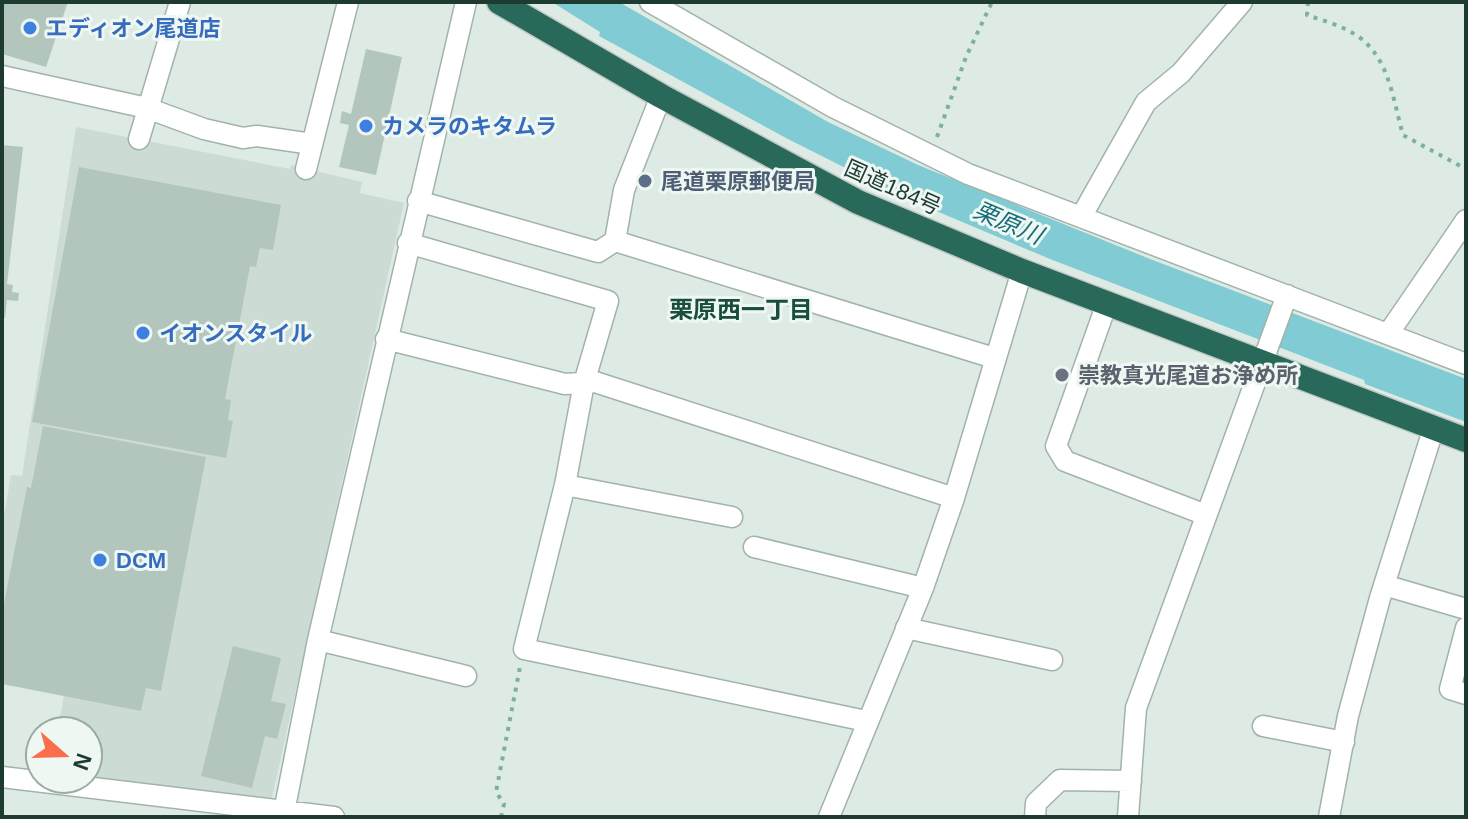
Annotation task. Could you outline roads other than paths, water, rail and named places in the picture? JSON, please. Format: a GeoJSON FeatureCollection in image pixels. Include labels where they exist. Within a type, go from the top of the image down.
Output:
{"type":"FeatureCollection","features":[{"type":"Feature","properties":{"kind":"highway","name":"国道184号"},"geometry":{"type":"LineString","coordinates":[[499,2],[661,96],[858,202],[1107,303],[1265,353],[1466,440]]}},
{"type":"Feature","properties":{"kind":"street"},"geometry":{"type":"LineString","coordinates":[[140,135],[180,2]]}},
{"type":"Feature","properties":{"kind":"street"},"geometry":{"type":"LineString","coordinates":[[306,169],[348,2]]}},
{"type":"Feature","properties":{"kind":"street"},"geometry":{"type":"LineString","coordinates":[[284,813],[318,640],[466,2]]}},
{"type":"Feature","properties":{"kind":"street"},"geometry":{"type":"LineString","coordinates":[[650,2],[833,107],[968,174],[1284,301],[1388,334],[1466,364]]}},
{"type":"Feature","properties":{"kind":"street"},"geometry":{"type":"LineString","coordinates":[[1081,217],[1146,102],[1181,73],[1242,2]]}},
{"type":"Feature","properties":{"kind":"street"},"geometry":{"type":"LineString","coordinates":[[2,76],[147,108],[204,129],[243,138],[257,136],[312,144]]}},
{"type":"Feature","properties":{"kind":"street"},"geometry":{"type":"LineString","coordinates":[[418,201],[598,252],[615,241],[624,190],[661,96]]}},
{"type":"Feature","properties":{"kind":"street"},"geometry":{"type":"LineString","coordinates":[[1388,334],[1466,220]]}},
{"type":"Feature","properties":{"kind":"street"},"geometry":{"type":"LineString","coordinates":[[615,241],[994,358]]}},
{"type":"Feature","properties":{"kind":"street"},"geometry":{"type":"LineString","coordinates":[[408,243],[608,301],[584,383],[565,485],[524,649],[866,721]]}},
{"type":"Feature","properties":{"kind":"street"},"geometry":{"type":"LineString","coordinates":[[829,817],[923,588],[954,498],[1022,271]]}},
{"type":"Feature","properties":{"kind":"street"},"geometry":{"type":"LineString","coordinates":[[1128,817],[1136,708],[1284,301]]}},
{"type":"Feature","properties":{"kind":"street"},"geometry":{"type":"LineString","coordinates":[[1107,303],[1056,446],[1065,461],[1206,515]]}},
{"type":"Feature","properties":{"kind":"street"},"geometry":{"type":"LineString","coordinates":[[386,339],[565,384],[595,382],[954,498]]}},
{"type":"Feature","properties":{"kind":"street"},"geometry":{"type":"LineString","coordinates":[[1329,817],[1344,742],[1384,585],[1434,427]]}},
{"type":"Feature","properties":{"kind":"street"},"geometry":{"type":"LineString","coordinates":[[565,485],[732,517]]}},
{"type":"Feature","properties":{"kind":"street"},"geometry":{"type":"LineString","coordinates":[[754,547],[923,588]]}},
{"type":"Feature","properties":{"kind":"street"},"geometry":{"type":"LineString","coordinates":[[1384,585],[1466,609]]}},
{"type":"Feature","properties":{"kind":"street"},"geometry":{"type":"LineString","coordinates":[[906,628],[1052,660]]}},
{"type":"Feature","properties":{"kind":"street"},"geometry":{"type":"LineString","coordinates":[[1466,628],[1450,689],[1466,694]]}},
{"type":"Feature","properties":{"kind":"street"},"geometry":{"type":"LineString","coordinates":[[318,640],[466,676]]}},
{"type":"Feature","properties":{"kind":"street"},"geometry":{"type":"LineString","coordinates":[[1263,726],[1344,742]]}},
{"type":"Feature","properties":{"kind":"street"},"geometry":{"type":"LineString","coordinates":[[2,777],[334,817]]}},
{"type":"Feature","properties":{"kind":"street"},"geometry":{"type":"LineString","coordinates":[[1035,817],[1036,803],[1060,780],[1131,781]]}},
{"type":"Feature","properties":{"kind":"water","name":"栗原川"},"geometry":{"type":"Polygon","coordinates":[[[552,2],[619,2],[828,122],[918,165],[1150,259],[1466,379],[1466,422],[1050,259],[903,197],[786,138],[599,36],[600,32],[552,2]]]}},
{"type":"Feature","properties":{"kind":"place","name":"エディオン尾道店"},"geometry":{"type":"Point","coordinates":[30,28]}},
{"type":"Feature","properties":{"kind":"place","name":"カメラのキタムラ"},"geometry":{"type":"Point","coordinates":[366,126]}},
{"type":"Feature","properties":{"kind":"place","name":"尾道栗原郵便局"},"geometry":{"type":"Point","coordinates":[645,181]}},
{"type":"Feature","properties":{"kind":"place","name":"イオンスタイル"},"geometry":{"type":"Point","coordinates":[143,333]}},
{"type":"Feature","properties":{"kind":"place","name":"崇教真光尾道お浄め所"},"geometry":{"type":"Point","coordinates":[1062,375]}},
{"type":"Feature","properties":{"kind":"place","name":"DCM"},"geometry":{"type":"Point","coordinates":[100,560]}},
{"type":"Feature","properties":{"kind":"district","name":"栗原西一丁目"},"geometry":{"type":"Point","coordinates":[741,310]}}]}
